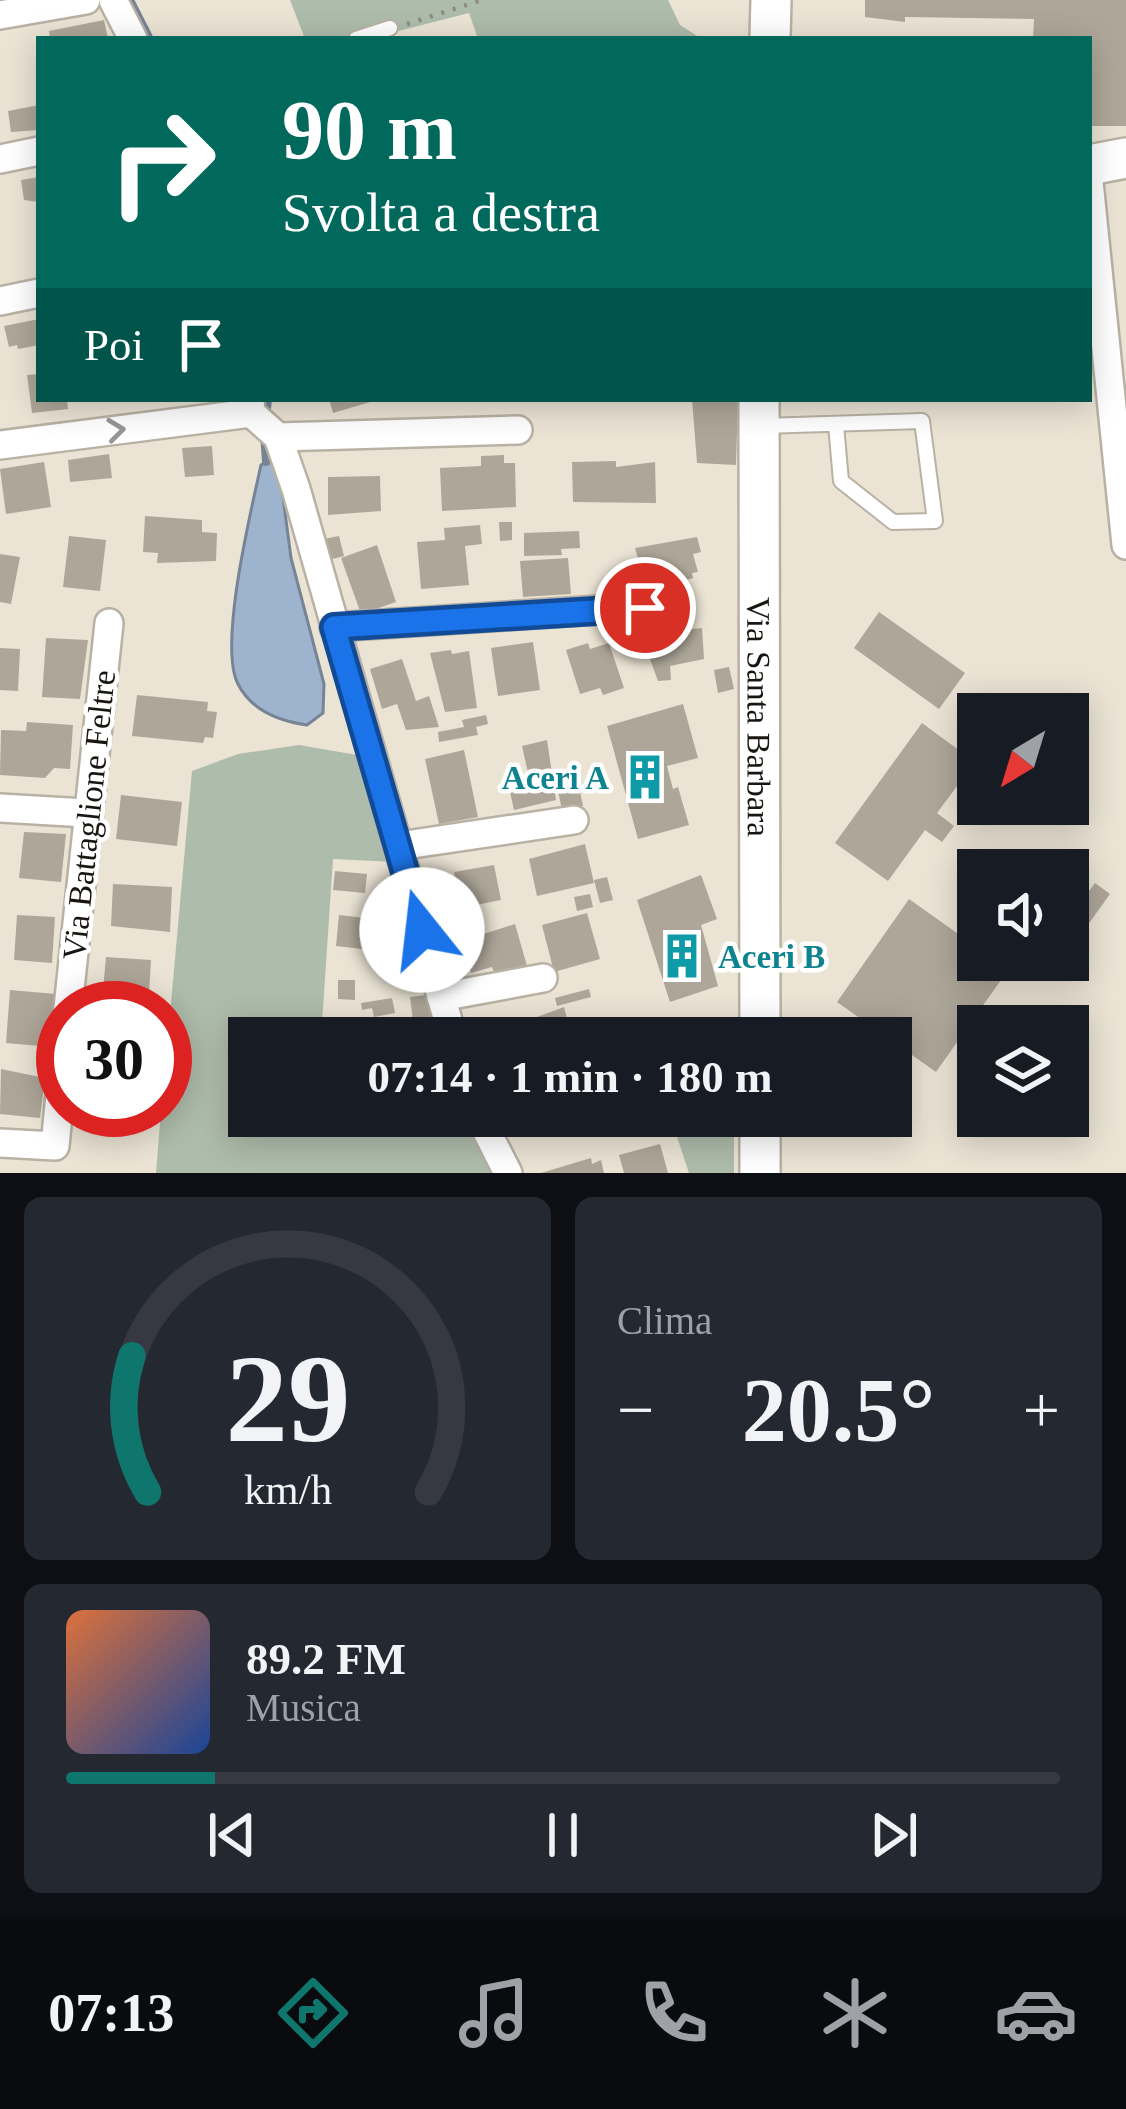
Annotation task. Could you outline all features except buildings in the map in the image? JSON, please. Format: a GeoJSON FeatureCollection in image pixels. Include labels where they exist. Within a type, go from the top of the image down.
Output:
{"type":"FeatureCollection","features":[{"type":"Feature","properties":{"kind":"street"},"geometry":{"type":"LineString","coordinates":[[0,15],[86,0]]}},
{"type":"Feature","properties":{"kind":"street"},"geometry":{"type":"LineString","coordinates":[[112,0],[132,36]]}},
{"type":"Feature","properties":{"kind":"street"},"geometry":{"type":"LineString","coordinates":[[770,36],[771,0]]}},
{"type":"Feature","properties":{"kind":"street"},"geometry":{"type":"LineString","coordinates":[[0,159],[36,152]]}},
{"type":"Feature","properties":{"kind":"street"},"geometry":{"type":"LineString","coordinates":[[1092,164],[1126,158]]}},
{"type":"Feature","properties":{"kind":"street"},"geometry":{"type":"LineString","coordinates":[[1092,211],[1126,545]]}},
{"type":"Feature","properties":{"kind":"street"},"geometry":{"type":"LineString","coordinates":[[0,301],[36,294]]}},
{"type":"Feature","properties":{"kind":"street","name":"Via Santa Barbara"},"geometry":{"type":"LineString","coordinates":[[758,412],[760,1017]]}},
{"type":"Feature","properties":{"kind":"street"},"geometry":{"type":"LineString","coordinates":[[0,445],[262,420],[518,430]]}},
{"type":"Feature","properties":{"kind":"street"},"geometry":{"type":"LineString","coordinates":[[262,420],[334,627],[446,1017]]}},
{"type":"Feature","properties":{"kind":"street"},"geometry":{"type":"LineString","coordinates":[[334,627],[645,608]]}},
{"type":"Feature","properties":{"kind":"street","name":"Via Battaglione Feltre"},"geometry":{"type":"LineString","coordinates":[[70,981],[109,623]]}},
{"type":"Feature","properties":{"kind":"street"},"geometry":{"type":"LineString","coordinates":[[0,808],[86,813]]}},
{"type":"Feature","properties":{"kind":"street"},"geometry":{"type":"LineString","coordinates":[[399,846],[574,820]]}},
{"type":"Feature","properties":{"kind":"street"},"geometry":{"type":"LineString","coordinates":[[441,997],[543,978]]}},
{"type":"Feature","properties":{"kind":"street"},"geometry":{"type":"LineString","coordinates":[[0,1143],[55,1146],[56,1137]]}},
{"type":"Feature","properties":{"kind":"street"},"geometry":{"type":"LineString","coordinates":[[490,1137],[508,1173]]}},
{"type":"Feature","properties":{"kind":"street"},"geometry":{"type":"LineString","coordinates":[[760,1137],[760,1173]]}},
{"type":"Feature","properties":{"kind":"lane"},"geometry":{"type":"LineString","coordinates":[[365,36],[390,28]]}},
{"type":"Feature","properties":{"kind":"lane"},"geometry":{"type":"LineString","coordinates":[[758,412],[836,424],[922,421],[934,521],[893,521],[841,481],[836,424]]}},
{"type":"Feature","properties":{"kind":"path"},"geometry":{"type":"LineString","coordinates":[[390,28],[482,0]]}},
{"type":"Feature","properties":{"kind":"green space"},"geometry":{"type":"Polygon","coordinates":[[[290,0],[668,0],[680,25],[697,36],[477,36],[469,13],[379,36],[304,36],[290,0]]]}},
{"type":"Feature","properties":{"kind":"green space"},"geometry":{"type":"Polygon","coordinates":[[[299,745],[363,756],[395,862],[333,859],[322,1017],[228,1017],[228,1137],[478,1137],[496,1173],[156,1173],[159,1137],[192,1137],[192,981],[173,981],[192,771],[238,754],[299,745]]]}},
{"type":"Feature","properties":{"kind":"green space"},"geometry":{"type":"Polygon","coordinates":[[[677,1137],[734,1137],[734,1173],[689,1173],[677,1137]]]}},
{"type":"Feature","properties":{"kind":"water"},"geometry":{"type":"Polygon","coordinates":[[[273,463],[280,474],[291,558],[324,684],[323,713],[307,725],[258,707],[238,684],[233,666],[238,578],[261,465],[273,463]]]}},
{"type":"Feature","properties":{"kind":"waterway"},"geometry":{"type":"LineString","coordinates":[[130,0],[148,36]]}},
{"type":"Feature","properties":{"kind":"waterway"},"geometry":{"type":"LineString","coordinates":[[266,418],[268,402]]}},
{"type":"Feature","properties":{"kind":"waterway"},"geometry":{"type":"LineString","coordinates":[[264,433],[266,462]]}},
{"type":"Feature","properties":{"kind":"place","name":"Aceri A"},"geometry":{"type":"Point","coordinates":[645,777]}},
{"type":"Feature","properties":{"kind":"place","name":"Aceri B"},"geometry":{"type":"Point","coordinates":[682,956]}},
{"type":"Feature","properties":{"kind":"route"},"geometry":{"type":"LineString","coordinates":[[422,930],[334,627],[645,608]]}}]}
